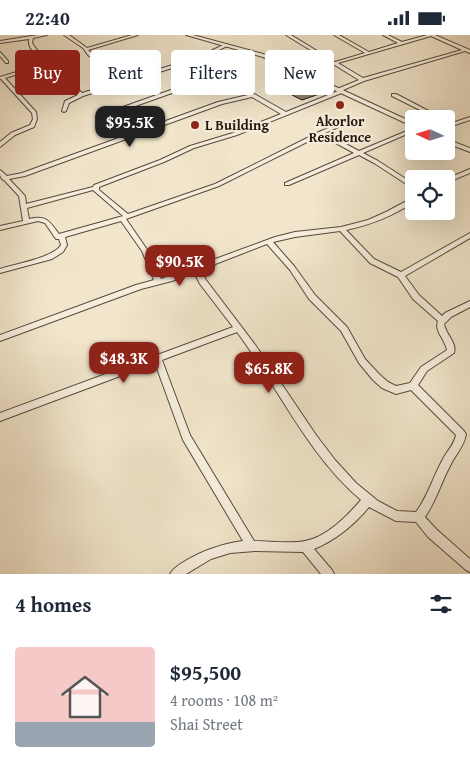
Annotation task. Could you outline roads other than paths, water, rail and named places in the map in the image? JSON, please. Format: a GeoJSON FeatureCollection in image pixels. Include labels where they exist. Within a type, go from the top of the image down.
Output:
{"type":"FeatureCollection","features":[{"type":"Feature","properties":{"kind":"street"},"geometry":{"type":"LineString","coordinates":[[0,42],[45,35]]}},
{"type":"Feature","properties":{"kind":"street"},"geometry":{"type":"LineString","coordinates":[[66,35],[90,52]]}},
{"type":"Feature","properties":{"kind":"street"},"geometry":{"type":"LineString","coordinates":[[87,49],[136,35]]}},
{"type":"Feature","properties":{"kind":"street"},"geometry":{"type":"LineString","coordinates":[[188,35],[272,58],[405,121]]}},
{"type":"Feature","properties":{"kind":"street"},"geometry":{"type":"LineString","coordinates":[[288,35],[313,50]]}},
{"type":"Feature","properties":{"kind":"street"},"geometry":{"type":"LineString","coordinates":[[336,35],[368,53]]}},
{"type":"Feature","properties":{"kind":"street"},"geometry":{"type":"LineString","coordinates":[[385,35],[401,43]]}},
{"type":"Feature","properties":{"kind":"street"},"geometry":{"type":"LineString","coordinates":[[334,63],[432,35],[467,51]]}},
{"type":"Feature","properties":{"kind":"street"},"geometry":{"type":"LineString","coordinates":[[31,37],[31,45],[35,50]]}},
{"type":"Feature","properties":{"kind":"street"},"geometry":{"type":"LineString","coordinates":[[214,50],[226,45]]}},
{"type":"Feature","properties":{"kind":"street"},"geometry":{"type":"LineString","coordinates":[[24,207],[95,188],[98,184],[162,161],[192,147],[235,134],[284,113],[325,99],[362,80],[467,51]]}},
{"type":"Feature","properties":{"kind":"street"},"geometry":{"type":"LineString","coordinates":[[0,53],[7,62]]}},
{"type":"Feature","properties":{"kind":"street"},"geometry":{"type":"LineString","coordinates":[[334,63],[362,80]]}},
{"type":"Feature","properties":{"kind":"street"},"geometry":{"type":"LineString","coordinates":[[0,145],[13,134],[32,126],[35,119],[34,113],[1,77],[15,73]]}},
{"type":"Feature","properties":{"kind":"street"},"geometry":{"type":"LineString","coordinates":[[64,111],[68,102],[90,92]]}},
{"type":"Feature","properties":{"kind":"street"},"geometry":{"type":"LineString","coordinates":[[125,108],[171,92]]}},
{"type":"Feature","properties":{"kind":"street"},"geometry":{"type":"LineString","coordinates":[[2,175],[24,175],[220,103],[252,95],[284,113]]}},
{"type":"Feature","properties":{"kind":"street"},"geometry":{"type":"LineString","coordinates":[[394,95],[424,110]]}},
{"type":"Feature","properties":{"kind":"street"},"geometry":{"type":"LineString","coordinates":[[455,123],[470,118]]}},
{"type":"Feature","properties":{"kind":"street"},"geometry":{"type":"LineString","coordinates":[[0,228],[26,221],[44,220],[56,236],[62,237],[217,185],[342,124]]}},
{"type":"Feature","properties":{"kind":"street"},"geometry":{"type":"LineString","coordinates":[[321,133],[360,153],[405,181]]}},
{"type":"Feature","properties":{"kind":"street"},"geometry":{"type":"LineString","coordinates":[[287,184],[405,133]]}},
{"type":"Feature","properties":{"kind":"street"},"geometry":{"type":"LineString","coordinates":[[455,144],[470,150]]}},
{"type":"Feature","properties":{"kind":"street"},"geometry":{"type":"LineString","coordinates":[[455,177],[470,171]]}},
{"type":"Feature","properties":{"kind":"street"},"geometry":{"type":"LineString","coordinates":[[2,175],[22,196],[26,221]]}},
{"type":"Feature","properties":{"kind":"street"},"geometry":{"type":"LineString","coordinates":[[95,188],[124,217],[145,251],[158,281]]}},
{"type":"Feature","properties":{"kind":"street"},"geometry":{"type":"LineString","coordinates":[[0,338],[196,269],[282,236],[341,229],[379,217],[405,204]]}},
{"type":"Feature","properties":{"kind":"street"},"geometry":{"type":"LineString","coordinates":[[341,229],[372,261],[401,275],[416,297],[442,320]]}},
{"type":"Feature","properties":{"kind":"street"},"geometry":{"type":"LineString","coordinates":[[401,275],[470,235]]}},
{"type":"Feature","properties":{"kind":"street"},"geometry":{"type":"LineString","coordinates":[[0,271],[56,253],[64,245],[62,237]]}},
{"type":"Feature","properties":{"kind":"street"},"geometry":{"type":"LineString","coordinates":[[268,241],[298,275],[312,297],[349,335],[362,361],[385,385],[396,390],[413,386],[424,369],[451,351],[450,344],[440,326],[442,320],[470,304]]}},
{"type":"Feature","properties":{"kind":"street"},"geometry":{"type":"LineString","coordinates":[[196,269],[203,282],[238,328],[316,445],[368,500],[395,515],[411,518],[418,517],[435,492],[445,465],[461,440],[461,434],[413,386]]}},
{"type":"Feature","properties":{"kind":"street"},"geometry":{"type":"LineString","coordinates":[[0,417],[158,360],[238,328]]}},
{"type":"Feature","properties":{"kind":"street"},"geometry":{"type":"LineString","coordinates":[[158,360],[186,437],[251,545]]}},
{"type":"Feature","properties":{"kind":"street"},"geometry":{"type":"LineString","coordinates":[[176,574],[200,557],[216,551],[251,545],[304,547],[340,528],[368,500]]}},
{"type":"Feature","properties":{"kind":"street"},"geometry":{"type":"LineString","coordinates":[[418,517],[432,533],[470,566]]}},
{"type":"Feature","properties":{"kind":"street"},"geometry":{"type":"LineString","coordinates":[[304,547],[328,574]]}},
{"type":"Feature","properties":{"kind":"place","name":"Akorlor Residence"},"geometry":{"type":"Point","coordinates":[340,105]}},
{"type":"Feature","properties":{"kind":"place","name":"L Building"},"geometry":{"type":"Point","coordinates":[195,125]}}]}
